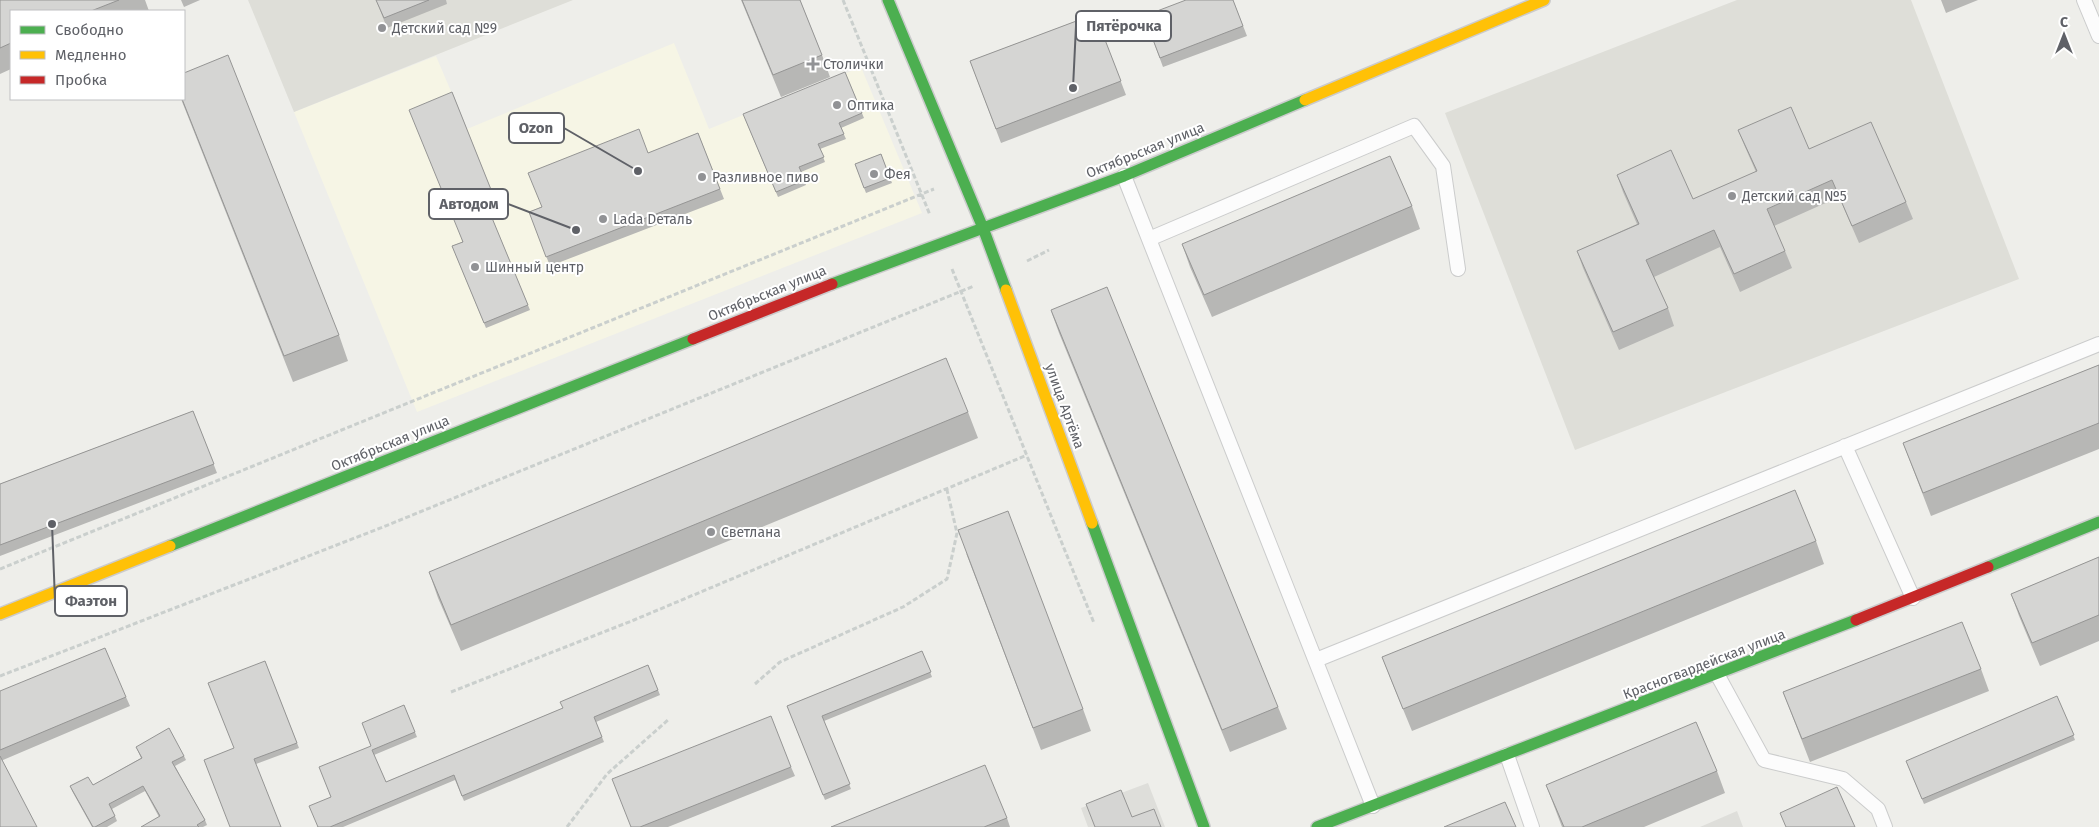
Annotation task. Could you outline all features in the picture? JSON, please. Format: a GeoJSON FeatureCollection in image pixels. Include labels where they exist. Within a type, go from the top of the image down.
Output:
{"type":"FeatureCollection","features":[{"type":"Feature","properties":{"kind":"street","name":"улица Артёма"},"geometry":{"type":"LineString","coordinates":[[888,0],[983,228],[1204,827]]}},
{"type":"Feature","properties":{"kind":"street","name":"Октябрьская улица"},"geometry":{"type":"LineString","coordinates":[[0,614],[882,264],[1124,176],[1544,0]]}},
{"type":"Feature","properties":{"kind":"street","name":"Красногвардейская улица"},"geometry":{"type":"LineString","coordinates":[[1317,827],[1913,598],[2099,522]]}},
{"type":"Feature","properties":{"kind":"lane"},"geometry":{"type":"LineString","coordinates":[[2084,0],[2099,36]]}},
{"type":"Feature","properties":{"kind":"lane"},"geometry":{"type":"LineString","coordinates":[[1149,240],[1414,126],[1442,166],[1458,269]]}},
{"type":"Feature","properties":{"kind":"lane"},"geometry":{"type":"LineString","coordinates":[[1124,176],[1373,806]]}},
{"type":"Feature","properties":{"kind":"lane"},"geometry":{"type":"LineString","coordinates":[[1316,660],[2099,344]]}},
{"type":"Feature","properties":{"kind":"lane"},"geometry":{"type":"LineString","coordinates":[[1845,446],[1913,598]]}},
{"type":"Feature","properties":{"kind":"lane"},"geometry":{"type":"LineString","coordinates":[[1717,674],[1764,760],[1843,779],[1878,810],[1885,827]]}},
{"type":"Feature","properties":{"kind":"lane"},"geometry":{"type":"LineString","coordinates":[[1507,755],[1532,827]]}},
{"type":"Feature","properties":{"kind":"path"},"geometry":{"type":"LineString","coordinates":[[843,0],[1097,630]]}},
{"type":"Feature","properties":{"kind":"path"},"geometry":{"type":"LineString","coordinates":[[0,569],[962,178]]}},
{"type":"Feature","properties":{"kind":"path"},"geometry":{"type":"LineString","coordinates":[[0,676],[392,523],[962,292],[1049,250]]}},
{"type":"Feature","properties":{"kind":"path"},"geometry":{"type":"LineString","coordinates":[[451,692],[634,620],[1027,455]]}},
{"type":"Feature","properties":{"kind":"path"},"geometry":{"type":"LineString","coordinates":[[755,684],[780,662],[902,607],[947,579],[956,533],[947,490]]}},
{"type":"Feature","properties":{"kind":"path"},"geometry":{"type":"LineString","coordinates":[[567,827],[607,774],[668,720]]}},
{"type":"Feature","properties":{"kind":"shaded area","name":"Детский сад №9"},"geometry":{"type":"Polygon","coordinates":[[[248,0],[573,0],[294,112],[248,0]]]}},
{"type":"Feature","properties":{"kind":"shaded area","name":"Детский сад №5"},"geometry":{"type":"Polygon","coordinates":[[[1737,0],[1911,0],[2019,279],[1575,450],[1445,113],[1737,0]]]}},
{"type":"Feature","properties":{"kind":"shaded area"},"geometry":{"type":"Polygon","coordinates":[[[674,43],[709,129],[861,67],[922,213],[417,412],[294,112],[436,56],[467,129],[674,43]]]}},
{"type":"Feature","properties":{"kind":"shaded area"},"geometry":{"type":"Polygon","coordinates":[[[1148,783],[1165,827],[1088,827],[1081,808],[1148,783]]]}},
{"type":"Feature","properties":{"kind":"shaded area"},"geometry":{"type":"Polygon","coordinates":[[[1737,811],[1743,827],[1700,827],[1737,811]]]}},
{"type":"Feature","properties":{"kind":"building"},"geometry":{"type":"Polygon","coordinates":[[[0,0],[119,0],[94,10],[10,10],[10,43],[0,48],[0,0]]]}},
{"type":"Feature","properties":{"kind":"building"},"geometry":{"type":"Polygon","coordinates":[[[376,0],[429,0],[384,18],[376,0]]]}},
{"type":"Feature","properties":{"kind":"building"},"geometry":{"type":"Polygon","coordinates":[[[742,0],[800,0],[822,55],[773,75],[742,0]]]}},
{"type":"Feature","properties":{"kind":"building"},"geometry":{"type":"Polygon","coordinates":[[[1186,0],[1233,0],[1243,26],[1160,58],[1144,16],[1186,0]]]}},
{"type":"Feature","properties":{"kind":"building"},"geometry":{"type":"Polygon","coordinates":[[[1095,14],[1121,81],[996,129],[970,61],[1095,14]]]}},
{"type":"Feature","properties":{"kind":"building"},"geometry":{"type":"Polygon","coordinates":[[[228,55],[339,335],[284,356],[182,100],[185,100],[185,73],[228,55]]]}},
{"type":"Feature","properties":{"kind":"building"},"geometry":{"type":"Polygon","coordinates":[[[845,72],[862,113],[839,123],[844,134],[818,144],[824,157],[799,167],[805,180],[776,192],[743,114],[845,72]]]}},
{"type":"Feature","properties":{"kind":"building"},"geometry":{"type":"Polygon","coordinates":[[[452,92],[494,197],[485,201],[528,305],[484,323],[452,246],[463,242],[409,110],[452,92]]]}},
{"type":"Feature","properties":{"kind":"building"},"geometry":{"type":"Polygon","coordinates":[[[1791,107],[1809,149],[1871,122],[1906,202],[1852,226],[1832,180],[1767,209],[1785,251],[1734,274],[1714,230],[1646,260],[1668,308],[1613,332],[1577,251],[1639,224],[1617,175],[1671,150],[1693,199],[1757,171],[1738,130],[1791,107]]]}},
{"type":"Feature","properties":{"kind":"building"},"geometry":{"type":"Polygon","coordinates":[[[639,129],[648,153],[698,133],[720,189],[546,257],[529,212],[542,207],[528,173],[639,129]]]}},
{"type":"Feature","properties":{"kind":"building"},"geometry":{"type":"Polygon","coordinates":[[[881,154],[890,178],[864,188],[855,164],[881,154]]]}},
{"type":"Feature","properties":{"kind":"building"},"geometry":{"type":"Polygon","coordinates":[[[1390,156],[1412,206],[1204,295],[1182,244],[1390,156]]]}},
{"type":"Feature","properties":{"kind":"building"},"geometry":{"type":"Polygon","coordinates":[[[1107,287],[1278,707],[1222,730],[1051,310],[1107,287]]]}},
{"type":"Feature","properties":{"kind":"building"},"geometry":{"type":"Polygon","coordinates":[[[946,358],[968,412],[451,625],[429,572],[946,358]]]}},
{"type":"Feature","properties":{"kind":"building"},"geometry":{"type":"Polygon","coordinates":[[[2099,365],[2099,423],[1923,493],[1903,443],[2099,365]]]}},
{"type":"Feature","properties":{"kind":"building"},"geometry":{"type":"Polygon","coordinates":[[[193,411],[214,464],[0,545],[0,484],[193,411]]]}},
{"type":"Feature","properties":{"kind":"building"},"geometry":{"type":"Polygon","coordinates":[[[1795,490],[1816,541],[1403,709],[1382,657],[1795,490]]]}},
{"type":"Feature","properties":{"kind":"building"},"geometry":{"type":"Polygon","coordinates":[[[1008,511],[1083,709],[1033,728],[958,530],[1008,511]]]}},
{"type":"Feature","properties":{"kind":"building"},"geometry":{"type":"Polygon","coordinates":[[[2099,557],[2099,615],[2032,643],[2011,594],[2099,557]]]}},
{"type":"Feature","properties":{"kind":"building"},"geometry":{"type":"Polygon","coordinates":[[[1962,622],[1981,669],[1802,739],[1783,692],[1962,622]]]}},
{"type":"Feature","properties":{"kind":"building"},"geometry":{"type":"Polygon","coordinates":[[[105,648],[126,697],[0,750],[0,691],[105,648]]]}},
{"type":"Feature","properties":{"kind":"building"},"geometry":{"type":"Polygon","coordinates":[[[922,651],[931,672],[822,716],[850,784],[823,795],[787,706],[922,651]]]}},
{"type":"Feature","properties":{"kind":"building"},"geometry":{"type":"Polygon","coordinates":[[[265,661],[297,743],[254,759],[281,827],[230,827],[204,760],[234,748],[208,683],[265,661]]]}},
{"type":"Feature","properties":{"kind":"building"},"geometry":{"type":"Polygon","coordinates":[[[648,665],[658,690],[594,717],[602,737],[462,796],[454,775],[330,827],[318,827],[309,806],[331,797],[319,767],[371,746],[362,723],[404,705],[415,732],[372,750],[386,782],[563,708],[560,702],[648,665]]]}},
{"type":"Feature","properties":{"kind":"building"},"geometry":{"type":"Polygon","coordinates":[[[2057,696],[2074,735],[1922,799],[1906,761],[2057,696]]]}},
{"type":"Feature","properties":{"kind":"building"},"geometry":{"type":"Polygon","coordinates":[[[771,716],[791,767],[640,827],[631,827],[612,779],[771,716]]]}},
{"type":"Feature","properties":{"kind":"building"},"geometry":{"type":"Polygon","coordinates":[[[1696,722],[1717,771],[1582,827],[1564,827],[1546,785],[1696,722]]]}},
{"type":"Feature","properties":{"kind":"building"},"geometry":{"type":"Polygon","coordinates":[[[169,728],[184,756],[172,762],[205,820],[197,825],[199,827],[141,827],[160,816],[143,786],[109,804],[115,816],[93,827],[70,786],[88,777],[93,785],[142,758],[136,747],[169,728]]]}},
{"type":"Feature","properties":{"kind":"building"},"geometry":{"type":"Polygon","coordinates":[[[0,756],[37,827],[0,827],[0,756]]]}},
{"type":"Feature","properties":{"kind":"building"},"geometry":{"type":"Polygon","coordinates":[[[985,765],[1007,818],[984,827],[831,827],[985,765]]]}},
{"type":"Feature","properties":{"kind":"building"},"geometry":{"type":"Polygon","coordinates":[[[1837,787],[1855,827],[1786,827],[1780,813],[1837,787]]]}},
{"type":"Feature","properties":{"kind":"building"},"geometry":{"type":"Polygon","coordinates":[[[1121,790],[1132,817],[1154,809],[1161,827],[1095,827],[1086,804],[1121,790]]]}},
{"type":"Feature","properties":{"kind":"building"},"geometry":{"type":"Polygon","coordinates":[[[1505,802],[1516,827],[1444,827],[1505,802]]]}},
{"type":"Feature","properties":{"kind":"traffic: fast"},"geometry":{"type":"LineString","coordinates":[[888,0],[983,228],[1006,290]]}},
{"type":"Feature","properties":{"kind":"traffic: fast"},"geometry":{"type":"LineString","coordinates":[[832,284],[1124,176],[1305,100]]}},
{"type":"Feature","properties":{"kind":"traffic: fast"},"geometry":{"type":"LineString","coordinates":[[170,546],[693,339]]}},
{"type":"Feature","properties":{"kind":"traffic: fast"},"geometry":{"type":"LineString","coordinates":[[1988,567],[2099,522]]}},
{"type":"Feature","properties":{"kind":"traffic: fast"},"geometry":{"type":"LineString","coordinates":[[1092,523],[1204,827]]}},
{"type":"Feature","properties":{"kind":"traffic: fast"},"geometry":{"type":"LineString","coordinates":[[1317,827],[1856,620]]}},
{"type":"Feature","properties":{"kind":"traffic: slow"},"geometry":{"type":"LineString","coordinates":[[1305,100],[1544,0]]}},
{"type":"Feature","properties":{"kind":"traffic: slow"},"geometry":{"type":"LineString","coordinates":[[1006,290],[1092,523]]}},
{"type":"Feature","properties":{"kind":"traffic: slow"},"geometry":{"type":"LineString","coordinates":[[0,614],[170,546]]}},
{"type":"Feature","properties":{"kind":"traffic: jam"},"geometry":{"type":"LineString","coordinates":[[693,339],[832,284]]}},
{"type":"Feature","properties":{"kind":"traffic: jam"},"geometry":{"type":"LineString","coordinates":[[1856,620],[1988,567]]}},
{"type":"Feature","properties":{"kind":"place","name":"Детский сад №9"},"geometry":{"type":"Point","coordinates":[382,28]}},
{"type":"Feature","properties":{"kind":"place","name":"Столички"},"geometry":{"type":"Point","coordinates":[813,64]}},
{"type":"Feature","properties":{"kind":"place","name":"Пятёрочка"},"geometry":{"type":"Point","coordinates":[1073,88]}},
{"type":"Feature","properties":{"kind":"place","name":"Оптика"},"geometry":{"type":"Point","coordinates":[837,105]}},
{"type":"Feature","properties":{"kind":"place","name":"Ozon"},"geometry":{"type":"Point","coordinates":[638,171]}},
{"type":"Feature","properties":{"kind":"place","name":"Фея"},"geometry":{"type":"Point","coordinates":[874,174]}},
{"type":"Feature","properties":{"kind":"place","name":"Разливное пиво"},"geometry":{"type":"Point","coordinates":[702,177]}},
{"type":"Feature","properties":{"kind":"place","name":"Детский сад №5"},"geometry":{"type":"Point","coordinates":[1732,196]}},
{"type":"Feature","properties":{"kind":"place","name":"Lada Dеталь"},"geometry":{"type":"Point","coordinates":[603,219]}},
{"type":"Feature","properties":{"kind":"place","name":"Автодом"},"geometry":{"type":"Point","coordinates":[576,230]}},
{"type":"Feature","properties":{"kind":"place","name":"Шинный центр"},"geometry":{"type":"Point","coordinates":[475,267]}},
{"type":"Feature","properties":{"kind":"place","name":"Фаэтон"},"geometry":{"type":"Point","coordinates":[52,524]}},
{"type":"Feature","properties":{"kind":"place","name":"Светлана"},"geometry":{"type":"Point","coordinates":[711,532]}}]}
